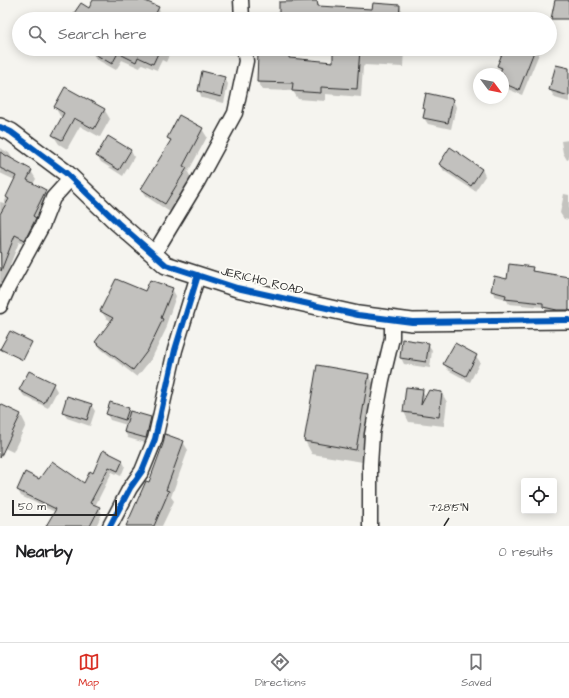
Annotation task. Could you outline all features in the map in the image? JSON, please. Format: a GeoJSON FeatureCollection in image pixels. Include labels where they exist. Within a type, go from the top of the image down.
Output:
{"type":"FeatureCollection","features":[{"type":"Feature","properties":{"kind":"street"},"geometry":{"type":"LineString","coordinates":[[241,0],[242,12]]}},
{"type":"Feature","properties":{"kind":"street"},"geometry":{"type":"LineString","coordinates":[[154,254],[198,181],[235,112],[246,61],[245,56]]}},
{"type":"Feature","properties":{"kind":"street","name":"JERICHO ROAD"},"geometry":{"type":"LineString","coordinates":[[0,127],[11,132],[71,178],[118,223],[166,265],[198,276],[237,288],[358,315],[392,320],[412,322],[569,320]]}},
{"type":"Feature","properties":{"kind":"street"},"geometry":{"type":"LineString","coordinates":[[0,306],[8,288],[42,226],[53,198],[71,178]]}},
{"type":"Feature","properties":{"kind":"street"},"geometry":{"type":"LineString","coordinates":[[110,526],[130,488],[142,471],[155,439],[175,350],[198,276]]}},
{"type":"Feature","properties":{"kind":"street"},"geometry":{"type":"LineString","coordinates":[[370,526],[370,465],[372,434],[382,380],[392,338],[392,320]]}},
{"type":"Feature","properties":{"kind":"building"},"geometry":{"type":"Polygon","coordinates":[[[93,0],[143,0],[159,7],[156,12],[75,12],[81,3],[89,8],[93,0]]]}},
{"type":"Feature","properties":{"kind":"building"},"geometry":{"type":"Polygon","coordinates":[[[555,0],[569,0],[569,19],[557,19],[557,12],[552,12],[555,0]]]}},
{"type":"Feature","properties":{"kind":"building"},"geometry":{"type":"Polygon","coordinates":[[[317,1],[318,6],[372,9],[373,3],[400,5],[400,12],[279,12],[279,2],[317,1]]]}},
{"type":"Feature","properties":{"kind":"building"},"geometry":{"type":"Polygon","coordinates":[[[98,56],[116,56],[112,64],[98,56]]]}},
{"type":"Feature","properties":{"kind":"building"},"geometry":{"type":"Polygon","coordinates":[[[124,56],[157,56],[153,64],[138,57],[136,62],[124,56]]]}},
{"type":"Feature","properties":{"kind":"building"},"geometry":{"type":"Polygon","coordinates":[[[258,56],[289,56],[289,58],[333,62],[333,56],[359,56],[357,89],[321,87],[321,93],[292,91],[293,83],[257,82],[258,56]]]}},
{"type":"Feature","properties":{"kind":"building"},"geometry":{"type":"Polygon","coordinates":[[[501,56],[532,56],[519,90],[509,86],[509,68],[497,66],[501,56]]]}},
{"type":"Feature","properties":{"kind":"building"},"geometry":{"type":"Polygon","coordinates":[[[556,65],[569,68],[569,96],[549,90],[556,65]]]}},
{"type":"Feature","properties":{"kind":"building"},"geometry":{"type":"Polygon","coordinates":[[[202,71],[225,77],[221,97],[198,91],[202,71]]]}},
{"type":"Feature","properties":{"kind":"building"},"geometry":{"type":"Polygon","coordinates":[[[65,87],[105,109],[94,129],[74,118],[62,140],[52,135],[64,113],[54,107],[65,87]]]}},
{"type":"Feature","properties":{"kind":"building"},"geometry":{"type":"Polygon","coordinates":[[[426,93],[453,99],[448,123],[423,118],[426,93]]]}},
{"type":"Feature","properties":{"kind":"building"},"geometry":{"type":"Polygon","coordinates":[[[179,115],[203,128],[183,166],[187,168],[165,204],[141,189],[171,140],[167,138],[179,115]]]}},
{"type":"Feature","properties":{"kind":"building"},"geometry":{"type":"Polygon","coordinates":[[[108,136],[131,150],[119,170],[96,156],[108,136]]]}},
{"type":"Feature","properties":{"kind":"building"},"geometry":{"type":"Polygon","coordinates":[[[450,147],[482,169],[471,186],[439,164],[450,147]]]}},
{"type":"Feature","properties":{"kind":"building"},"geometry":{"type":"Polygon","coordinates":[[[0,152],[32,170],[27,180],[46,190],[33,216],[36,218],[25,240],[15,235],[1,271],[0,214],[9,199],[6,197],[16,176],[0,168],[0,152]]]}},
{"type":"Feature","properties":{"kind":"building"},"geometry":{"type":"Polygon","coordinates":[[[509,264],[533,267],[532,271],[569,277],[569,310],[557,310],[543,307],[543,303],[505,299],[506,295],[491,291],[494,276],[507,279],[509,264]]]}},
{"type":"Feature","properties":{"kind":"building"},"geometry":{"type":"Polygon","coordinates":[[[116,279],[145,291],[150,280],[173,288],[161,318],[163,319],[148,350],[133,370],[95,342],[113,318],[100,311],[116,279]]]}},
{"type":"Feature","properties":{"kind":"building"},"geometry":{"type":"Polygon","coordinates":[[[10,331],[32,342],[23,360],[0,349],[10,331]]]}},
{"type":"Feature","properties":{"kind":"building"},"geometry":{"type":"Polygon","coordinates":[[[402,339],[429,343],[426,362],[400,358],[402,339]]]}},
{"type":"Feature","properties":{"kind":"building"},"geometry":{"type":"Polygon","coordinates":[[[455,343],[477,355],[466,376],[443,364],[455,343]]]}},
{"type":"Feature","properties":{"kind":"building"},"geometry":{"type":"Polygon","coordinates":[[[317,365],[369,374],[356,450],[304,441],[317,365]]]}},
{"type":"Feature","properties":{"kind":"building"},"geometry":{"type":"Polygon","coordinates":[[[29,371],[54,383],[44,403],[19,390],[29,371]]]}},
{"type":"Feature","properties":{"kind":"building"},"geometry":{"type":"Polygon","coordinates":[[[406,387],[423,389],[421,405],[429,390],[442,392],[439,417],[403,412],[406,387]]]}},
{"type":"Feature","properties":{"kind":"building"},"geometry":{"type":"Polygon","coordinates":[[[67,396],[92,404],[87,420],[62,412],[67,396]]]}},
{"type":"Feature","properties":{"kind":"building"},"geometry":{"type":"Polygon","coordinates":[[[110,402],[129,408],[125,420],[106,414],[110,402]]]}},
{"type":"Feature","properties":{"kind":"building"},"geometry":{"type":"Polygon","coordinates":[[[0,404],[21,414],[0,458],[0,404]]]}},
{"type":"Feature","properties":{"kind":"building"},"geometry":{"type":"Polygon","coordinates":[[[130,411],[151,417],[146,438],[124,432],[130,411]]]}},
{"type":"Feature","properties":{"kind":"building"},"geometry":{"type":"Polygon","coordinates":[[[165,434],[184,441],[166,490],[169,491],[154,526],[126,526],[146,481],[149,482],[163,444],[165,434]]]}},
{"type":"Feature","properties":{"kind":"building"},"geometry":{"type":"Polygon","coordinates":[[[103,450],[123,460],[118,471],[109,467],[90,503],[100,507],[90,526],[46,526],[56,509],[17,490],[25,472],[39,479],[52,461],[84,483],[90,471],[93,473],[103,450]]]}},
{"type":"Feature","properties":{"kind":"cycle path"},"geometry":{"type":"LineString","coordinates":[[0,127],[11,132],[66,173],[118,223],[166,265],[237,288],[358,315],[412,322],[569,320]]}},
{"type":"Feature","properties":{"kind":"cycle path"},"geometry":{"type":"LineString","coordinates":[[110,526],[130,488],[142,471],[155,439],[175,350],[198,275]]}}]}
